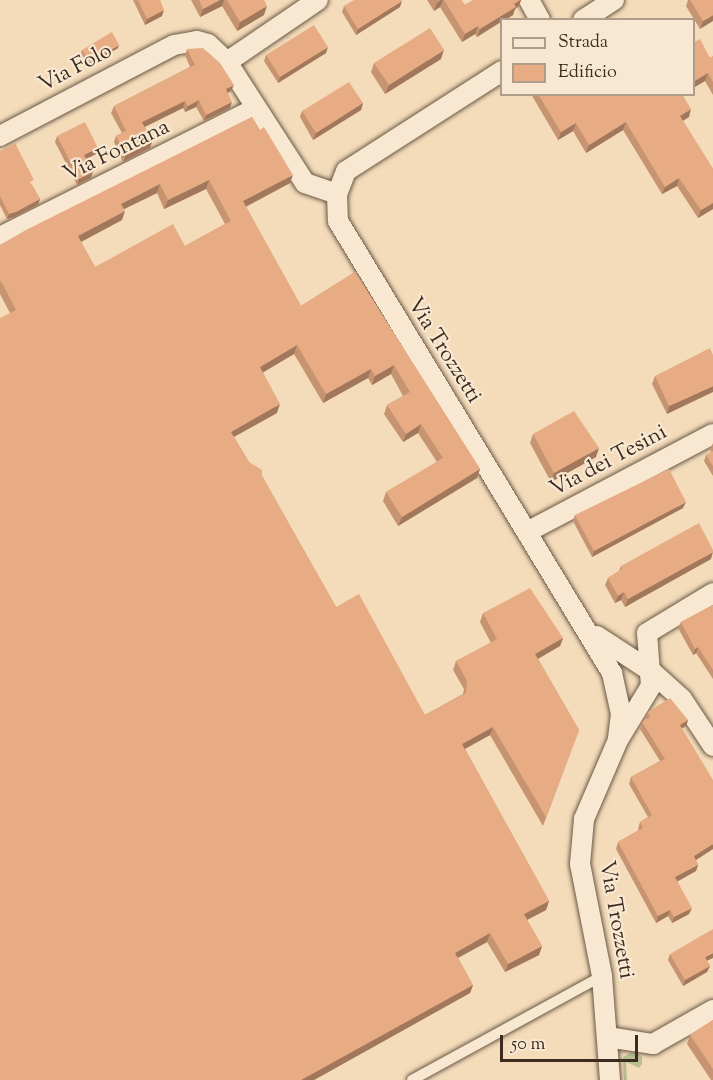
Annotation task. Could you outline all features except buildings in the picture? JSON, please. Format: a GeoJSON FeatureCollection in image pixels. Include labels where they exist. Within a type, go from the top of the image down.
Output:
{"type":"FeatureCollection","features":[{"type":"Feature","properties":{"kind":"street"},"geometry":{"type":"LineString","coordinates":[[318,0],[227,62],[255,109],[305,183],[337,194],[341,179],[350,167],[500,72]]}},
{"type":"Feature","properties":{"kind":"street"},"geometry":{"type":"LineString","coordinates":[[529,0],[539,18]]}},
{"type":"Feature","properties":{"kind":"street"},"geometry":{"type":"LineString","coordinates":[[586,18],[614,0]]}},
{"type":"Feature","properties":{"kind":"street","name":"Via Folo"},"geometry":{"type":"LineString","coordinates":[[0,136],[185,41],[208,44],[227,62]]}},
{"type":"Feature","properties":{"kind":"street","name":"Via Fontana"},"geometry":{"type":"LineString","coordinates":[[0,237],[255,109]]}},
{"type":"Feature","properties":{"kind":"street","name":"Via Trozzetti"},"geometry":{"type":"LineString","coordinates":[[337,194],[341,231],[586,626],[619,693],[618,741]]}},
{"type":"Feature","properties":{"kind":"street","name":"Via dei Tesini"},"geometry":{"type":"LineString","coordinates":[[527,532],[713,434]]}},
{"type":"Feature","properties":{"kind":"street"},"geometry":{"type":"LineString","coordinates":[[652,672],[646,639],[649,629],[713,593]]}},
{"type":"Feature","properties":{"kind":"street"},"geometry":{"type":"LineString","coordinates":[[586,626],[606,645],[652,672],[682,699],[713,746]]}},
{"type":"Feature","properties":{"kind":"street","name":"Via Trozzetti"},"geometry":{"type":"LineString","coordinates":[[610,1080],[603,976],[580,864],[579,843],[592,796],[618,741],[651,686],[652,672]]}},
{"type":"Feature","properties":{"kind":"street"},"geometry":{"type":"LineString","coordinates":[[607,1037],[653,1044],[713,1010]]}},
{"type":"Feature","properties":{"kind":"lane"},"geometry":{"type":"LineString","coordinates":[[412,1080],[603,976]]}},
{"type":"Feature","properties":{"kind":"green space"},"geometry":{"type":"Polygon","coordinates":[[[634,1051],[642,1057],[642,1064],[639,1068],[626,1062],[627,1080],[624,1080],[623,1057],[634,1051]]]}}]}
